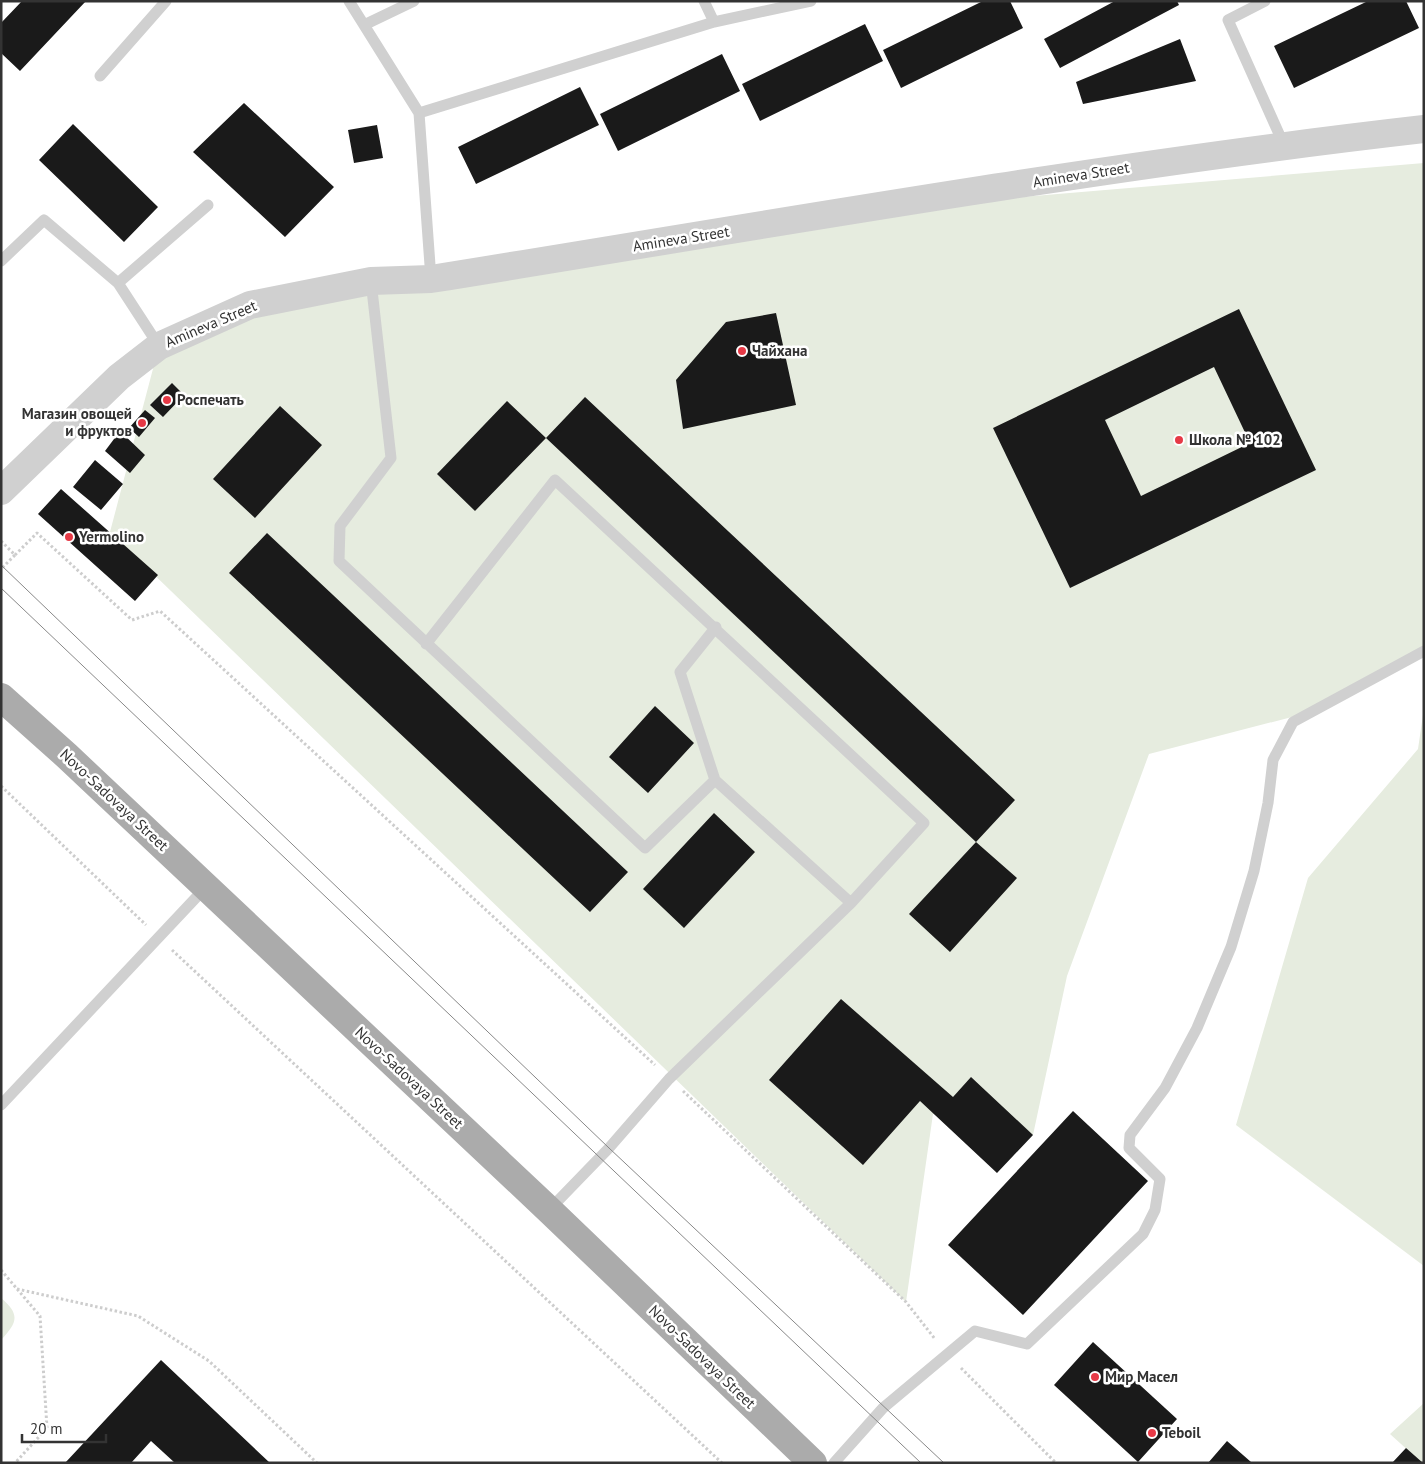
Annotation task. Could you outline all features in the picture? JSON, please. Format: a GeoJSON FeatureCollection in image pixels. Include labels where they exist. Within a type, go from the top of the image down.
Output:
{"type":"FeatureCollection","features":[{"type":"Feature","properties":{"kind":"main road","name":"Novo-Sadovaya Street"},"geometry":{"type":"LineString","coordinates":[[1,697],[67,756],[549,1210],[813,1463]]}},
{"type":"Feature","properties":{"kind":"street","name":"Amineva Street"},"geometry":{"type":"LineString","coordinates":[[1,491],[119,377],[159,346],[250,305],[371,281],[431,279],[1100,171],[1284,145],[1424,129]]}},
{"type":"Feature","properties":{"kind":"lane"},"geometry":{"type":"LineString","coordinates":[[100,76],[166,1]]}},
{"type":"Feature","properties":{"kind":"lane"},"geometry":{"type":"LineString","coordinates":[[348,1],[419,113],[431,279]]}},
{"type":"Feature","properties":{"kind":"lane"},"geometry":{"type":"LineString","coordinates":[[364,25],[414,1]]}},
{"type":"Feature","properties":{"kind":"lane"},"geometry":{"type":"LineString","coordinates":[[704,1],[714,22]]}},
{"type":"Feature","properties":{"kind":"lane"},"geometry":{"type":"LineString","coordinates":[[419,113],[714,22],[811,1]]}},
{"type":"Feature","properties":{"kind":"lane"},"geometry":{"type":"LineString","coordinates":[[1266,1],[1228,20],[1284,145]]}},
{"type":"Feature","properties":{"kind":"lane"},"geometry":{"type":"LineString","coordinates":[[118,283],[208,205]]}},
{"type":"Feature","properties":{"kind":"lane"},"geometry":{"type":"LineString","coordinates":[[1,261],[44,220],[118,283],[159,346]]}},
{"type":"Feature","properties":{"kind":"lane"},"geometry":{"type":"LineString","coordinates":[[371,281],[391,458],[340,526],[339,561],[645,848],[714,780]]}},
{"type":"Feature","properties":{"kind":"lane"},"geometry":{"type":"LineString","coordinates":[[426,644],[555,480],[716,627],[924,823],[852,903],[669,1079],[609,1148],[549,1210]]}},
{"type":"Feature","properties":{"kind":"lane"},"geometry":{"type":"LineString","coordinates":[[716,627],[680,672],[714,780],[852,903]]}},
{"type":"Feature","properties":{"kind":"lane"},"geometry":{"type":"LineString","coordinates":[[834,1463],[884,1408],[974,1331],[1027,1344],[1143,1234],[1155,1210],[1160,1178],[1130,1148],[1130,1135],[1165,1088],[1197,1028],[1230,947],[1254,871],[1268,803],[1273,760],[1293,722],[1424,651]]}},
{"type":"Feature","properties":{"kind":"lane"},"geometry":{"type":"LineString","coordinates":[[1,1106],[206,887]]}},
{"type":"Feature","properties":{"kind":"path"},"geometry":{"type":"LineString","coordinates":[[1,569],[36,533],[132,620],[160,611],[669,1079],[906,1302],[947,1353],[1056,1463]]}},
{"type":"Feature","properties":{"kind":"path"},"geometry":{"type":"LineString","coordinates":[[1,541],[15,555]]}},
{"type":"Feature","properties":{"kind":"path"},"geometry":{"type":"LineString","coordinates":[[1,786],[158,937],[722,1463]]}},
{"type":"Feature","properties":{"kind":"path"},"geometry":{"type":"LineString","coordinates":[[1,1270],[40,1316],[47,1428],[15,1463]]}},
{"type":"Feature","properties":{"kind":"path"},"geometry":{"type":"LineString","coordinates":[[17,1289],[138,1316],[209,1362],[317,1463]]}},
{"type":"Feature","properties":{"kind":"shaded area"},"geometry":{"type":"Polygon","coordinates":[[[1424,163],[1424,651],[1311,712],[1149,754],[1067,976],[1033,1135],[933,1114],[906,1302],[110,532],[159,346],[250,305],[846,212],[1424,163]]]}},
{"type":"Feature","properties":{"kind":"shaded area"},"geometry":{"type":"Polygon","coordinates":[[[1424,708],[1424,1266],[1236,1125],[1308,878],[1418,749],[1424,708]]]}},
{"type":"Feature","properties":{"kind":"shaded area"},"geometry":{"type":"Polygon","coordinates":[[[1,1298],[11,1309],[14,1318],[11,1328],[1,1340],[1,1298]]]}},
{"type":"Feature","properties":{"kind":"shaded area"},"geometry":{"type":"Polygon","coordinates":[[[1424,1403],[1424,1463],[1422,1463],[1390,1434],[1424,1403]]]}},
{"type":"Feature","properties":{"kind":"building"},"geometry":{"type":"Polygon","coordinates":[[[22,1],[86,1],[20,71],[1,53],[1,23],[22,1]]]}},
{"type":"Feature","properties":{"kind":"building"},"geometry":{"type":"Polygon","coordinates":[[[983,1],[1010,1],[1023,28],[901,88],[883,50],[983,1]]]}},
{"type":"Feature","properties":{"kind":"building"},"geometry":{"type":"Polygon","coordinates":[[[1115,1],[1177,1],[1179,5],[1060,68],[1044,39],[1115,1]]]}},
{"type":"Feature","properties":{"kind":"building"},"geometry":{"type":"Polygon","coordinates":[[[1368,1],[1406,1],[1419,28],[1294,88],[1274,46],[1368,1]]]}},
{"type":"Feature","properties":{"kind":"building"},"geometry":{"type":"Polygon","coordinates":[[[865,24],[883,61],[760,121],[742,84],[865,24]]]}},
{"type":"Feature","properties":{"kind":"building"},"geometry":{"type":"Polygon","coordinates":[[[1180,39],[1196,81],[1083,104],[1076,82],[1180,39]]]}},
{"type":"Feature","properties":{"kind":"building"},"geometry":{"type":"Polygon","coordinates":[[[722,54],[740,91],[618,151],[600,114],[722,54]]]}},
{"type":"Feature","properties":{"kind":"building"},"geometry":{"type":"Polygon","coordinates":[[[580,87],[599,125],[476,184],[458,147],[580,87]]]}},
{"type":"Feature","properties":{"kind":"building"},"geometry":{"type":"Polygon","coordinates":[[[244,103],[334,187],[285,237],[193,152],[244,103]]]}},
{"type":"Feature","properties":{"kind":"building"},"geometry":{"type":"Polygon","coordinates":[[[73,124],[158,207],[124,242],[39,160],[73,124]]]}},
{"type":"Feature","properties":{"kind":"building"},"geometry":{"type":"Polygon","coordinates":[[[377,125],[383,158],[354,163],[348,130],[377,125]]]}},
{"type":"Feature","properties":{"kind":"building"},"geometry":{"type":"Polygon","coordinates":[[[1239,309],[1316,470],[1070,588],[993,428],[1239,309]],[[1214,367],[1105,420],[1141,496],[1250,443],[1214,367]]]}},
{"type":"Feature","properties":{"kind":"building","name":"Чайхана"},"geometry":{"type":"Polygon","coordinates":[[[776,313],[796,405],[683,429],[676,380],[726,322],[776,313]]]}},
{"type":"Feature","properties":{"kind":"building","name":"Роспечать"},"geometry":{"type":"Polygon","coordinates":[[[172,383],[184,395],[163,417],[150,405],[172,383]]]}},
{"type":"Feature","properties":{"kind":"building"},"geometry":{"type":"Polygon","coordinates":[[[585,397],[1015,800],[976,842],[546,438],[585,397]]]}},
{"type":"Feature","properties":{"kind":"building"},"geometry":{"type":"Polygon","coordinates":[[[507,401],[546,438],[475,511],[437,474],[507,401]]]}},
{"type":"Feature","properties":{"kind":"building"},"geometry":{"type":"Polygon","coordinates":[[[280,406],[322,445],[255,518],[213,479],[280,406]]]}},
{"type":"Feature","properties":{"kind":"building","name":"Магазин овощей и фруктов"},"geometry":{"type":"Polygon","coordinates":[[[145,410],[155,418],[139,437],[129,428],[145,410]]]}},
{"type":"Feature","properties":{"kind":"building"},"geometry":{"type":"Polygon","coordinates":[[[120,431],[145,455],[130,473],[105,451],[120,431]]]}},
{"type":"Feature","properties":{"kind":"building"},"geometry":{"type":"Polygon","coordinates":[[[95,460],[123,484],[101,510],[73,487],[95,460]]]}},
{"type":"Feature","properties":{"kind":"building"},"geometry":{"type":"Polygon","coordinates":[[[61,489],[158,575],[135,601],[38,514],[61,489]]]}},
{"type":"Feature","properties":{"kind":"building"},"geometry":{"type":"Polygon","coordinates":[[[267,533],[628,872],[590,912],[229,573],[267,533]]]}},
{"type":"Feature","properties":{"kind":"building"},"geometry":{"type":"Polygon","coordinates":[[[655,706],[694,743],[648,793],[609,757],[655,706]]]}},
{"type":"Feature","properties":{"kind":"building"},"geometry":{"type":"Polygon","coordinates":[[[714,813],[755,852],[684,928],[643,889],[714,813]]]}},
{"type":"Feature","properties":{"kind":"building"},"geometry":{"type":"Polygon","coordinates":[[[976,842],[1017,878],[950,952],[909,914],[976,842]]]}},
{"type":"Feature","properties":{"kind":"building"},"geometry":{"type":"Polygon","coordinates":[[[841,999],[953,1097],[971,1077],[1033,1135],[997,1173],[920,1101],[863,1165],[769,1080],[841,999]]]}},
{"type":"Feature","properties":{"kind":"building"},"geometry":{"type":"Polygon","coordinates":[[[1073,1111],[1148,1181],[1023,1315],[948,1245],[1073,1111]]]}},
{"type":"Feature","properties":{"kind":"building"},"geometry":{"type":"Polygon","coordinates":[[[1093,1342],[1177,1419],[1138,1462],[1054,1385],[1093,1342]]]}},
{"type":"Feature","properties":{"kind":"building"},"geometry":{"type":"Polygon","coordinates":[[[161,1360],[270,1463],[175,1463],[151,1441],[131,1463],[65,1463],[161,1360]]]}},
{"type":"Feature","properties":{"kind":"building"},"geometry":{"type":"Polygon","coordinates":[[[1227,1441],[1251,1462],[1208,1463],[1227,1441]]]}},
{"type":"Feature","properties":{"kind":"building"},"geometry":{"type":"Polygon","coordinates":[[[1406,1448],[1423,1463],[1392,1463],[1406,1448]]]}},
{"type":"Feature","properties":{"kind":"tram line"},"geometry":{"type":"LineString","coordinates":[[1,565],[609,1148],[944,1463]]}},
{"type":"Feature","properties":{"kind":"tram line"},"geometry":{"type":"LineString","coordinates":[[1,588],[921,1463]]}},
{"type":"Feature","properties":{"kind":"place","name":"Чайхана"},"geometry":{"type":"Point","coordinates":[742,351]}},
{"type":"Feature","properties":{"kind":"place","name":"Роспечать"},"geometry":{"type":"Point","coordinates":[167,400]}},
{"type":"Feature","properties":{"kind":"place","name":"Магазин овощей и фруктов"},"geometry":{"type":"Point","coordinates":[142,423]}},
{"type":"Feature","properties":{"kind":"place","name":"Школа № 102"},"geometry":{"type":"Point","coordinates":[1179,440]}},
{"type":"Feature","properties":{"kind":"place","name":"Yermolino"},"geometry":{"type":"Point","coordinates":[69,537]}},
{"type":"Feature","properties":{"kind":"place","name":"Мир Масел"},"geometry":{"type":"Point","coordinates":[1095,1377]}},
{"type":"Feature","properties":{"kind":"place","name":"Teboil"},"geometry":{"type":"Point","coordinates":[1152,1433]}}]}
